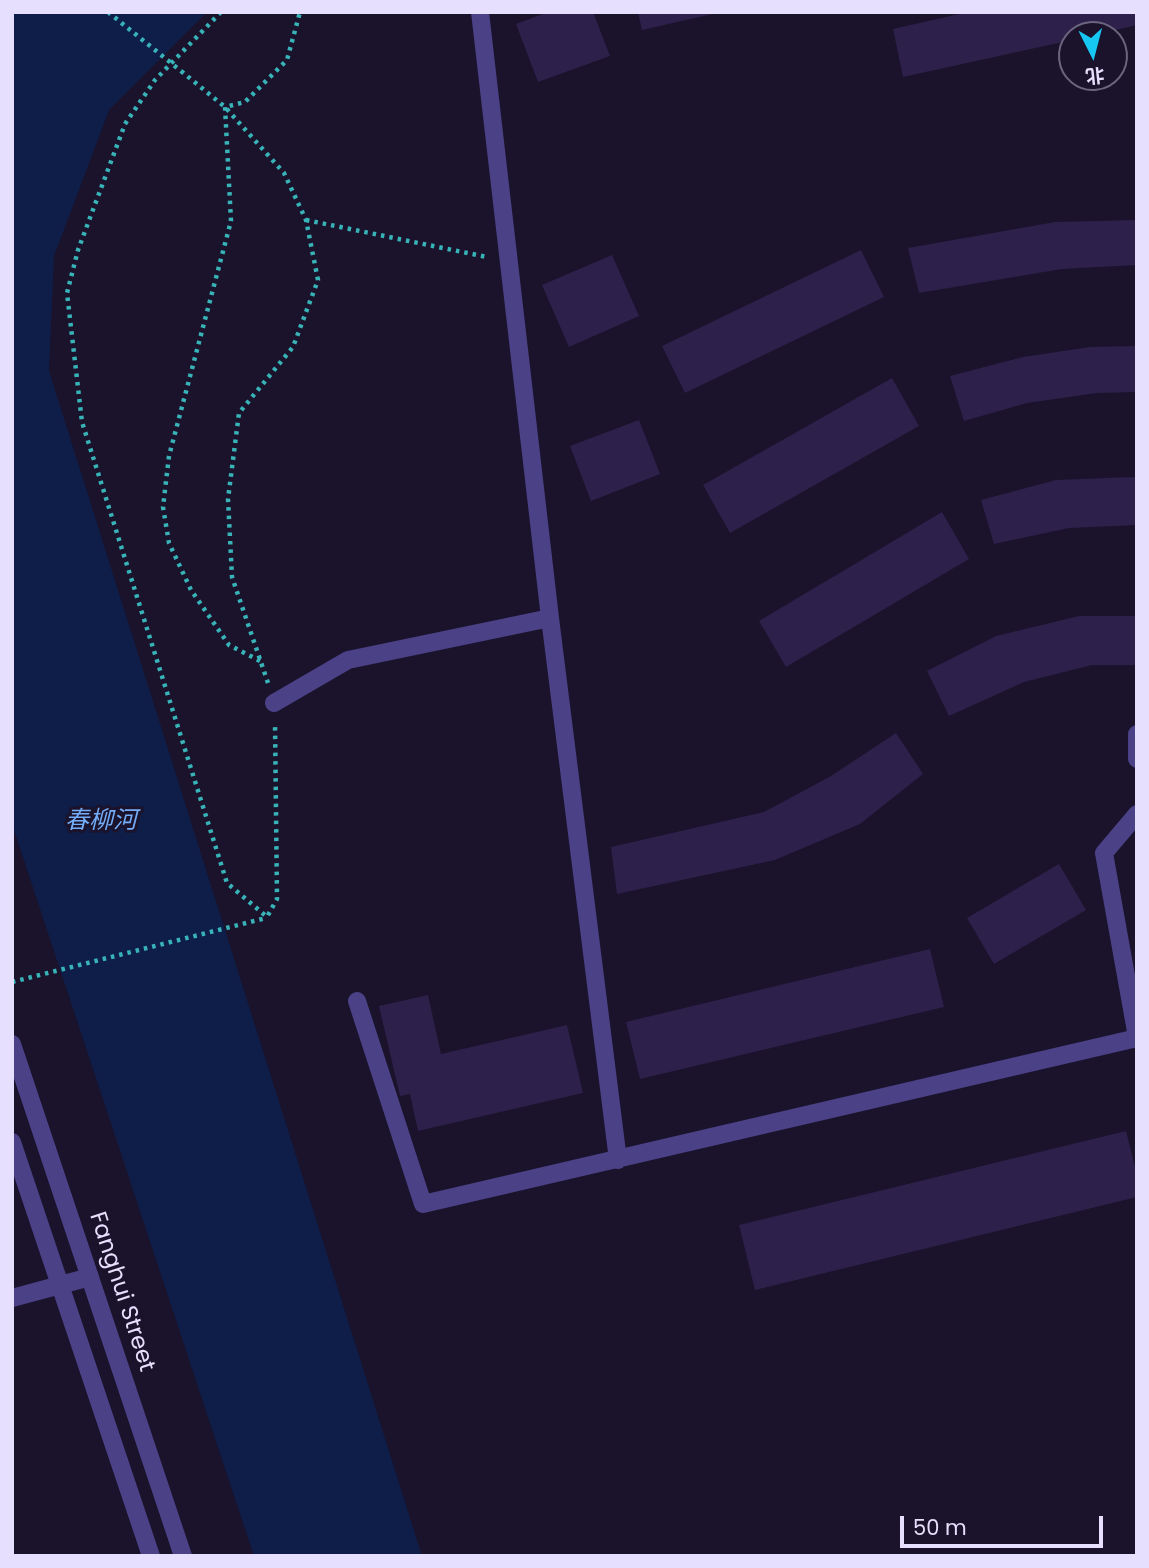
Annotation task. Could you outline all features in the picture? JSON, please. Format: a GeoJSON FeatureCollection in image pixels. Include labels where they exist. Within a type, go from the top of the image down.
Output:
{"type":"FeatureCollection","features":[{"type":"Feature","properties":{"kind":"street"},"geometry":{"type":"LineString","coordinates":[[480,12],[550,618],[618,1160]]}},
{"type":"Feature","properties":{"kind":"street"},"geometry":{"type":"LineString","coordinates":[[274,703],[348,660],[550,618]]}},
{"type":"Feature","properties":{"kind":"street"},"geometry":{"type":"LineString","coordinates":[[1137,734],[1137,759]]}},
{"type":"Feature","properties":{"kind":"street"},"geometry":{"type":"LineString","coordinates":[[357,1001],[423,1204],[1137,1037],[1104,853],[1137,814]]}},
{"type":"Feature","properties":{"kind":"street","name":"Fanghui Street"},"geometry":{"type":"LineString","coordinates":[[12,1044],[183,1556]]}},
{"type":"Feature","properties":{"kind":"street"},"geometry":{"type":"LineString","coordinates":[[12,1142],[152,1556]]}},
{"type":"Feature","properties":{"kind":"street"},"geometry":{"type":"LineString","coordinates":[[12,1297],[90,1277]]}},
{"type":"Feature","properties":{"kind":"path"},"geometry":{"type":"LineString","coordinates":[[12,982],[267,918],[277,899],[274,703],[232,577],[228,499],[240,413],[293,347],[318,280],[306,220],[284,173],[225,107],[108,12]]}},
{"type":"Feature","properties":{"kind":"path"},"geometry":{"type":"LineString","coordinates":[[221,12],[155,80],[125,124],[78,250],[67,293],[82,422],[227,883],[267,918]]}},
{"type":"Feature","properties":{"kind":"path"},"geometry":{"type":"LineString","coordinates":[[225,107],[245,102],[287,60],[300,12]]}},
{"type":"Feature","properties":{"kind":"path"},"geometry":{"type":"LineString","coordinates":[[225,107],[231,221],[169,456],[163,507],[169,543],[191,590],[229,645],[260,661]]}},
{"type":"Feature","properties":{"kind":"path"},"geometry":{"type":"LineString","coordinates":[[306,220],[509,261]]}},
{"type":"Feature","properties":{"kind":"water","name":"春柳河"},"geometry":{"type":"Polygon","coordinates":[[[12,12],[207,12],[109,110],[54,256],[49,371],[422,1556],[254,1556],[12,824],[12,12]]]}},
{"type":"Feature","properties":{"kind":"building"},"geometry":{"type":"Polygon","coordinates":[[[548,12],[593,12],[610,56],[538,82],[516,24],[548,12]]]}},
{"type":"Feature","properties":{"kind":"building"},"geometry":{"type":"Polygon","coordinates":[[[638,12],[717,12],[717,13],[642,30],[638,12]]]}},
{"type":"Feature","properties":{"kind":"building"},"geometry":{"type":"Polygon","coordinates":[[[968,12],[1137,12],[1137,25],[1128,27],[1128,21],[1058,21],[1058,43],[903,77],[893,29],[968,12]]]}},
{"type":"Feature","properties":{"kind":"building"},"geometry":{"type":"Polygon","coordinates":[[[1137,220],[1137,265],[1062,269],[919,293],[908,248],[1055,222],[1137,220]]]}},
{"type":"Feature","properties":{"kind":"building"},"geometry":{"type":"Polygon","coordinates":[[[861,250],[884,297],[685,393],[662,346],[861,250]]]}},
{"type":"Feature","properties":{"kind":"building"},"geometry":{"type":"Polygon","coordinates":[[[612,255],[639,316],[569,347],[542,285],[612,255]]]}},
{"type":"Feature","properties":{"kind":"building"},"geometry":{"type":"Polygon","coordinates":[[[1137,346],[1137,392],[1097,393],[1027,403],[964,421],[950,376],[1023,357],[1090,347],[1137,346]]]}},
{"type":"Feature","properties":{"kind":"building"},"geometry":{"type":"Polygon","coordinates":[[[892,378],[919,426],[730,533],[703,485],[892,378]]]}},
{"type":"Feature","properties":{"kind":"building"},"geometry":{"type":"Polygon","coordinates":[[[639,420],[660,474],[591,501],[570,446],[639,420]]]}},
{"type":"Feature","properties":{"kind":"building"},"geometry":{"type":"Polygon","coordinates":[[[1137,478],[1137,525],[1069,528],[994,544],[981,500],[1056,480],[1137,478]]]}},
{"type":"Feature","properties":{"kind":"building"},"geometry":{"type":"Polygon","coordinates":[[[942,512],[969,559],[786,667],[759,621],[942,512]]]}},
{"type":"Feature","properties":{"kind":"building"},"geometry":{"type":"Polygon","coordinates":[[[1079,616],[1137,616],[1137,665],[1092,665],[1024,682],[949,716],[927,671],[996,636],[1079,616]]]}},
{"type":"Feature","properties":{"kind":"building"},"geometry":{"type":"Polygon","coordinates":[[[896,733],[923,774],[860,824],[775,860],[617,894],[611,847],[764,812],[831,776],[896,733]]]}},
{"type":"Feature","properties":{"kind":"building"},"geometry":{"type":"Polygon","coordinates":[[[1059,864],[1086,910],[994,964],[967,918],[1059,864]]]}},
{"type":"Feature","properties":{"kind":"building"},"geometry":{"type":"Polygon","coordinates":[[[930,949],[944,1007],[640,1079],[626,1022],[930,949]]]}},
{"type":"Feature","properties":{"kind":"building"},"geometry":{"type":"Polygon","coordinates":[[[428,995],[441,1054],[567,1025],[583,1093],[418,1131],[410,1094],[400,1096],[379,1006],[428,995]]]}},
{"type":"Feature","properties":{"kind":"building"},"geometry":{"type":"Polygon","coordinates":[[[1126,1131],[1137,1175],[1137,1197],[755,1290],[739,1225],[1126,1131]]]}}]}
